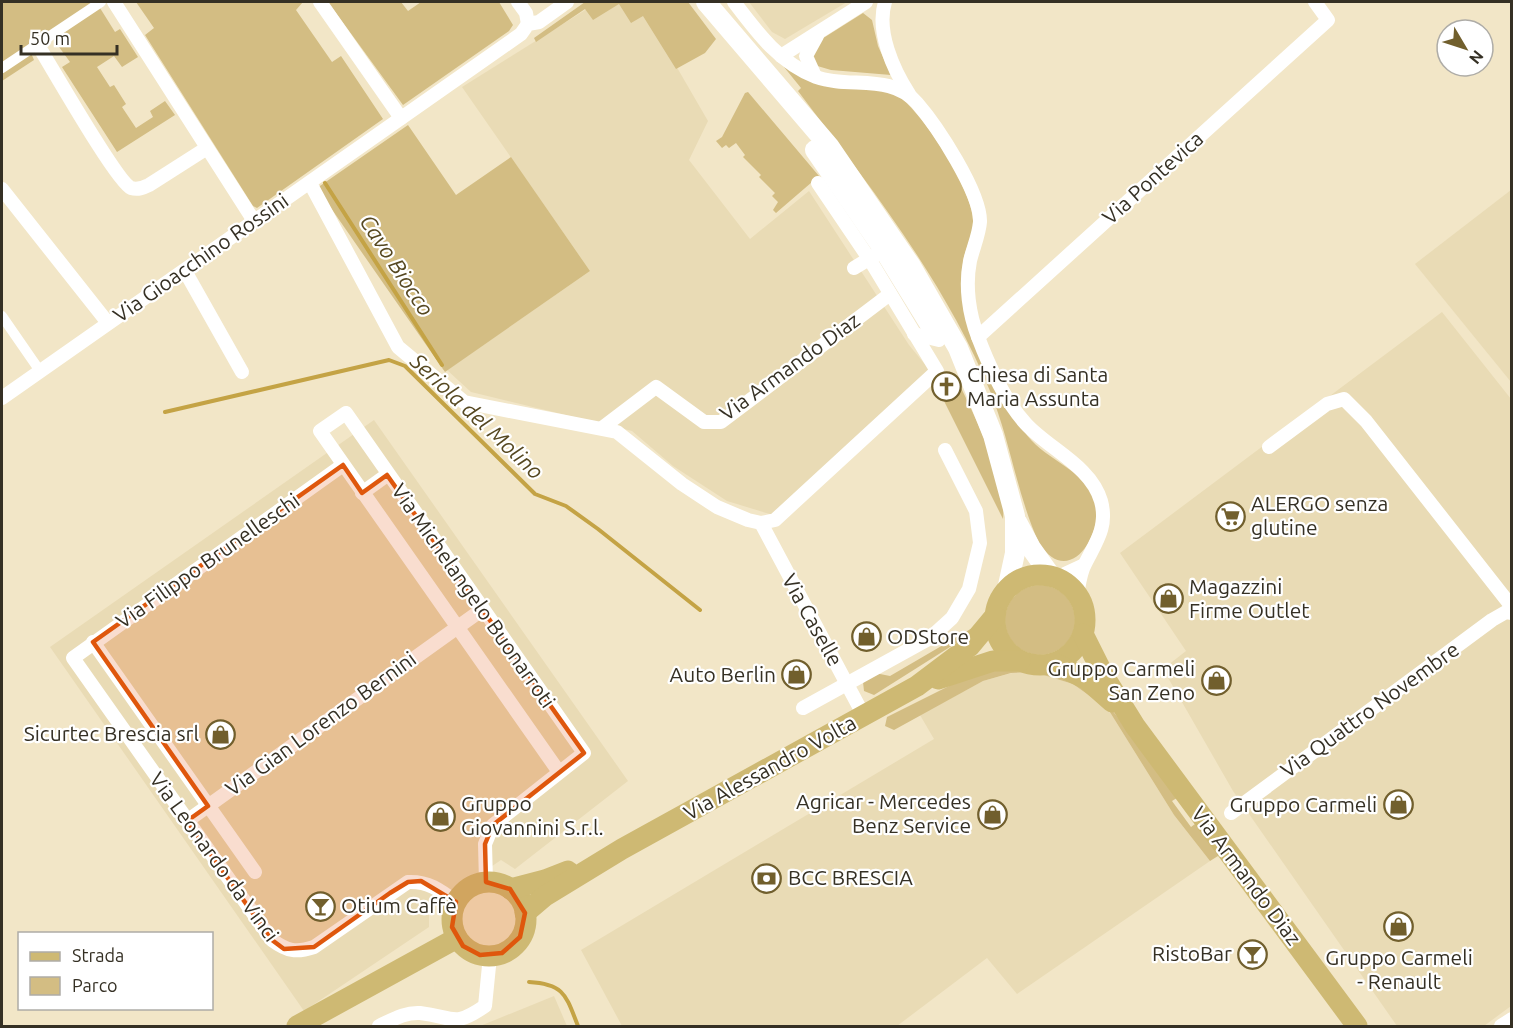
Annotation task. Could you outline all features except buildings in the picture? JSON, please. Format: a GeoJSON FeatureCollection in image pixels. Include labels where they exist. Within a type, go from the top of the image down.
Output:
{"type":"FeatureCollection","features":[{"type":"Feature","properties":{"kind":"main road"},"geometry":{"type":"LineString","coordinates":[[706,2],[829,146],[911,266],[958,348],[985,415],[1005,475],[1015,516],[1029,544],[1053,577],[1077,595],[1084,611],[1083,634],[1072,652],[1054,663],[1037,665],[1020,661],[1001,642],[996,616],[999,602],[1007,590],[1015,553],[1015,516]]}},
{"type":"Feature","properties":{"kind":"main road"},"geometry":{"type":"LineString","coordinates":[[732,35],[738,53],[820,156],[877,255],[939,340],[985,415]]}},
{"type":"Feature","properties":{"kind":"main road"},"geometry":{"type":"LineString","coordinates":[[877,255],[911,266]]}},
{"type":"Feature","properties":{"kind":"main road"},"geometry":{"type":"LineString","coordinates":[[1007,590],[1027,577],[1053,577]]}},
{"type":"Feature","properties":{"kind":"main road","name":"Via Alessandro Volta"},"geometry":{"type":"LineString","coordinates":[[525,913],[545,896],[622,849],[917,686],[970,646],[996,616]]}},
{"type":"Feature","properties":{"kind":"main road","name":"Via Armando Diaz"},"geometry":{"type":"LineString","coordinates":[[1083,634],[1104,676],[1135,726],[1358,1026]]}},
{"type":"Feature","properties":{"kind":"main road","name":"Via Alessandro Volta"},"geometry":{"type":"LineString","coordinates":[[917,686],[980,664],[1007,660],[1020,661]]}},
{"type":"Feature","properties":{"kind":"main road","name":"Via Armando Diaz"},"geometry":{"type":"LineString","coordinates":[[1054,663],[1086,679],[1135,726]]}},
{"type":"Feature","properties":{"kind":"main road","name":"Via Alessandro Volta"},"geometry":{"type":"LineString","coordinates":[[510,889],[545,880],[622,849]]}},
{"type":"Feature","properties":{"kind":"main road"},"geometry":{"type":"LineString","coordinates":[[486,882],[499,883],[510,889],[517,895],[525,913],[525,925],[520,937],[512,947],[490,956],[471,951],[457,938],[452,927],[452,914],[456,902],[464,892],[486,882]]}},
{"type":"Feature","properties":{"kind":"main road"},"geometry":{"type":"LineString","coordinates":[[297,1026],[457,938]]}},
{"type":"Feature","properties":{"kind":"street"},"geometry":{"type":"LineString","coordinates":[[2,68],[36,42],[101,2]]}},
{"type":"Feature","properties":{"kind":"street"},"geometry":{"type":"LineString","coordinates":[[114,2],[254,221]]}},
{"type":"Feature","properties":{"kind":"street"},"geometry":{"type":"LineString","coordinates":[[320,2],[401,118]]}},
{"type":"Feature","properties":{"kind":"street"},"geometry":{"type":"LineString","coordinates":[[518,2],[526,13],[528,24]]}},
{"type":"Feature","properties":{"kind":"street","name":"Via Gioacchino Rossini"},"geometry":{"type":"LineString","coordinates":[[2,398],[521,34],[528,24],[539,22],[567,2]]}},
{"type":"Feature","properties":{"kind":"street"},"geometry":{"type":"LineString","coordinates":[[734,2],[760,35],[781,56],[815,76],[841,83],[884,83],[892,81],[897,73]]}},
{"type":"Feature","properties":{"kind":"street","name":"Via Pontevica"},"geometry":{"type":"LineString","coordinates":[[978,337],[1328,20],[1315,2]]}},
{"type":"Feature","properties":{"kind":"street"},"geometry":{"type":"LineString","coordinates":[[781,56],[863,4],[883,7],[883,32],[897,73],[910,96],[922,109],[968,180],[977,201],[980,220],[968,283],[971,314],[978,337],[1002,387],[1023,420],[1082,471],[1096,489],[1103,512],[1102,528],[1098,543],[1084,565],[1077,595]]}},
{"type":"Feature","properties":{"kind":"street"},"geometry":{"type":"LineString","coordinates":[[815,76],[806,56],[820,32]]}},
{"type":"Feature","properties":{"kind":"street"},"geometry":{"type":"LineString","coordinates":[[36,42],[105,155],[124,183],[132,188],[141,189],[149,185],[207,148]]}},
{"type":"Feature","properties":{"kind":"street"},"geometry":{"type":"LineString","coordinates":[[884,83],[910,96]]}},
{"type":"Feature","properties":{"kind":"street"},"geometry":{"type":"LineString","coordinates":[[310,183],[398,347],[441,385],[464,402],[617,432],[682,484],[717,507],[761,523],[776,519],[937,371],[890,294],[877,255],[818,183]]}},
{"type":"Feature","properties":{"kind":"street"},"geometry":{"type":"LineString","coordinates":[[2,189],[108,323]]}},
{"type":"Feature","properties":{"kind":"street"},"geometry":{"type":"LineString","coordinates":[[854,268],[877,255]]}},
{"type":"Feature","properties":{"kind":"street"},"geometry":{"type":"LineString","coordinates":[[185,271],[242,372]]}},
{"type":"Feature","properties":{"kind":"street","name":"Via Armando Diaz"},"geometry":{"type":"LineString","coordinates":[[602,428],[656,387],[704,422],[721,422],[890,294]]}},
{"type":"Feature","properties":{"kind":"street"},"geometry":{"type":"LineString","coordinates":[[2,316],[40,371]]}},
{"type":"Feature","properties":{"kind":"street"},"geometry":{"type":"LineString","coordinates":[[914,334],[939,340]]}},
{"type":"Feature","properties":{"kind":"street"},"geometry":{"type":"LineString","coordinates":[[1269,447],[1327,404],[1344,399],[1402,466],[1512,607]]}},
{"type":"Feature","properties":{"kind":"street","name":"Via Michelangelo Buonarroti"},"geometry":{"type":"LineString","coordinates":[[486,882],[485,844],[493,825],[584,753],[387,475],[346,413],[320,431],[559,772]]}},
{"type":"Feature","properties":{"kind":"street"},"geometry":{"type":"LineString","coordinates":[[803,708],[930,638],[952,618],[969,588],[980,543],[976,512],[945,450]]}},
{"type":"Feature","properties":{"kind":"street","name":"Via Filippo Brunelleschi"},"geometry":{"type":"LineString","coordinates":[[73,658],[343,465]]}},
{"type":"Feature","properties":{"kind":"street"},"geometry":{"type":"LineString","coordinates":[[362,493],[387,475]]}},
{"type":"Feature","properties":{"kind":"street","name":"Via Caselle"},"geometry":{"type":"LineString","coordinates":[[761,523],[864,716]]}},
{"type":"Feature","properties":{"kind":"street"},"geometry":{"type":"LineString","coordinates":[[1053,577],[1084,565]]}},
{"type":"Feature","properties":{"kind":"street","name":"Via Gian Lorenzo Bernini"},"geometry":{"type":"LineString","coordinates":[[187,821],[483,609]]}},
{"type":"Feature","properties":{"kind":"street","name":"Via Quattro Novembre"},"geometry":{"type":"LineString","coordinates":[[1231,813],[1492,620],[1506,612],[1512,613]]}},
{"type":"Feature","properties":{"kind":"street","name":"Via Leonardo da Vinci"},"geometry":{"type":"LineString","coordinates":[[93,642],[255,872]]}},
{"type":"Feature","properties":{"kind":"street","name":"Via Leonardo da Vinci"},"geometry":{"type":"LineString","coordinates":[[73,658],[272,940],[284,949],[299,952],[314,947],[408,882],[421,881],[437,887],[456,902]]}},
{"type":"Feature","properties":{"kind":"street"},"geometry":{"type":"LineString","coordinates":[[379,1026],[399,1016],[419,1013],[452,1023],[467,1022],[485,1006],[490,956]]}},
{"type":"Feature","properties":{"kind":"street"},"geometry":{"type":"LineString","coordinates":[[1501,1026],[1512,1018]]}},
{"type":"Feature","properties":{"kind":"highlighted area"},"geometry":{"type":"Polygon","coordinates":[[[343,465],[362,493],[387,475],[584,753],[493,825],[485,844],[486,882],[510,889],[525,913],[520,937],[502,953],[480,955],[463,946],[452,927],[456,902],[421,881],[408,882],[390,893],[314,947],[284,949],[272,940],[187,821],[208,806],[93,642],[343,465]]]}},
{"type":"Feature","properties":{"kind":"shaded area"},"geometry":{"type":"Polygon","coordinates":[[[598,2],[639,2],[708,121],[689,160],[750,239],[809,191],[909,345],[932,373],[773,515],[727,501],[673,466],[632,431],[471,392],[447,370],[590,271],[462,87],[598,2]]]}},
{"type":"Feature","properties":{"kind":"shaded area"},"geometry":{"type":"Polygon","coordinates":[[[749,2],[847,2],[785,39],[772,32],[749,2]]]}},
{"type":"Feature","properties":{"kind":"shaded area"},"geometry":{"type":"Polygon","coordinates":[[[1511,190],[1511,382],[1415,264],[1511,190]]]}},
{"type":"Feature","properties":{"kind":"shaded area"},"geometry":{"type":"Polygon","coordinates":[[[1442,312],[1511,399],[1511,1006],[1484,1026],[1397,1026],[1233,791],[1163,669],[1186,651],[1120,553],[1442,312]]]}},
{"type":"Feature","properties":{"kind":"shaded area"},"geometry":{"type":"Polygon","coordinates":[[[374,420],[628,781],[515,869],[501,860],[429,909],[429,927],[304,1011],[50,647],[374,420]]]}},
{"type":"Feature","properties":{"kind":"shaded area"},"geometry":{"type":"Polygon","coordinates":[[[1034,672],[1073,684],[1108,709],[1174,815],[1210,861],[1017,994],[987,958],[897,1026],[622,1026],[581,950],[934,739],[920,715],[983,681],[1012,673],[1034,672]]]}},
{"type":"Feature","properties":{"kind":"shaded area"},"geometry":{"type":"Polygon","coordinates":[[[554,996],[567,1026],[480,1026],[554,996]]]}},
{"type":"Feature","properties":{"kind":"green space"},"geometry":{"type":"Polygon","coordinates":[[[2,2],[98,2],[28,46],[34,60],[2,81],[2,2]]]}},
{"type":"Feature","properties":{"kind":"green space"},"geometry":{"type":"Polygon","coordinates":[[[136,2],[303,2],[296,10],[332,62],[341,56],[383,119],[257,208],[253,206],[145,35],[154,28],[136,2]]]}},
{"type":"Feature","properties":{"kind":"green space"},"geometry":{"type":"Polygon","coordinates":[[[328,2],[401,2],[408,11],[421,2],[499,2],[513,25],[509,31],[403,105],[328,2]]]}},
{"type":"Feature","properties":{"kind":"green space"},"geometry":{"type":"Polygon","coordinates":[[[585,2],[688,2],[716,39],[705,53],[676,69],[643,16],[631,23],[619,4],[593,20],[585,9],[536,42],[534,38],[585,2]]]}},
{"type":"Feature","properties":{"kind":"green space"},"geometry":{"type":"Polygon","coordinates":[[[100,8],[115,32],[120,29],[138,57],[122,67],[114,56],[97,67],[110,87],[114,85],[126,104],[122,107],[136,128],[153,117],[150,111],[165,101],[175,115],[117,152],[62,67],[70,62],[51,36],[100,8]]]}},
{"type":"Feature","properties":{"kind":"green space"},"geometry":{"type":"Polygon","coordinates":[[[863,13],[872,20],[878,46],[891,75],[831,70],[814,65],[810,50],[817,42],[863,13]]]}},
{"type":"Feature","properties":{"kind":"green space"},"geometry":{"type":"Polygon","coordinates":[[[784,67],[832,87],[889,90],[914,111],[955,170],[965,190],[973,222],[963,260],[961,285],[1018,420],[1031,440],[1079,477],[1093,496],[1096,510],[1091,538],[1074,558],[1063,561],[1051,556],[1039,543],[1025,506],[997,410],[972,350],[904,235],[798,91],[801,88],[784,67]]]}},
{"type":"Feature","properties":{"kind":"green space"},"geometry":{"type":"Polygon","coordinates":[[[748,92],[819,176],[776,213],[773,210],[778,202],[772,196],[775,193],[743,157],[745,155],[736,143],[729,148],[726,145],[722,148],[716,141],[722,137],[745,93],[748,92]]]}},
{"type":"Feature","properties":{"kind":"green space"},"geometry":{"type":"Polygon","coordinates":[[[408,125],[456,195],[511,157],[590,271],[445,372],[317,188],[408,125]]]}},
{"type":"Feature","properties":{"kind":"green space"},"geometry":{"type":"Polygon","coordinates":[[[961,388],[990,452],[1000,488],[1003,519],[944,401],[961,388]]]}},
{"type":"Feature","properties":{"kind":"green space"},"geometry":{"type":"Polygon","coordinates":[[[1047,585],[1060,591],[1069,600],[1073,606],[1075,620],[1073,634],[1065,645],[1054,653],[1033,655],[1015,645],[1007,634],[1005,613],[1015,595],[1026,587],[1047,585]]]}},
{"type":"Feature","properties":{"kind":"green space"},"geometry":{"type":"Polygon","coordinates":[[[974,627],[969,635],[874,695],[864,691],[863,682],[875,673],[890,676],[974,627]]]}},
{"type":"Feature","properties":{"kind":"green space"},"geometry":{"type":"Polygon","coordinates":[[[1025,669],[1055,671],[1108,705],[1180,796],[1172,801],[1191,827],[1195,824],[1219,850],[1218,856],[1210,861],[1174,815],[1108,709],[1073,684],[1034,672],[1011,673],[983,681],[894,730],[885,726],[887,717],[977,672],[1025,669]]]}},
{"type":"Feature","properties":{"kind":"waterway","name":"Cavo Biocco"},"geometry":{"type":"LineString","coordinates":[[325,183],[442,365]]}},
{"type":"Feature","properties":{"kind":"waterway","name":"Seriola del Molino"},"geometry":{"type":"LineString","coordinates":[[165,412],[389,360],[405,366],[535,494],[566,506],[700,610]]}},
{"type":"Feature","properties":{"kind":"waterway","name":"Cavo Biocco"},"geometry":{"type":"LineString","coordinates":[[529,982],[541,983],[563,993],[578,1026]]}},
{"type":"Feature","properties":{"kind":"place","name":"Chiesa di Santa Maria Assunta"},"geometry":{"type":"Point","coordinates":[946,387]}},
{"type":"Feature","properties":{"kind":"place","name":"ALERGO senza glutine"},"geometry":{"type":"Point","coordinates":[1230,516]}},
{"type":"Feature","properties":{"kind":"place","name":"Magazzini Firme Outlet"},"geometry":{"type":"Point","coordinates":[1168,599]}},
{"type":"Feature","properties":{"kind":"place","name":"ODStore"},"geometry":{"type":"Point","coordinates":[866,637]}},
{"type":"Feature","properties":{"kind":"place","name":"Auto Berlin"},"geometry":{"type":"Point","coordinates":[797,675]}},
{"type":"Feature","properties":{"kind":"place","name":"Gruppo Carmeli San Zeno"},"geometry":{"type":"Point","coordinates":[1216,681]}},
{"type":"Feature","properties":{"kind":"place","name":"Sicurtec Brescia srl"},"geometry":{"type":"Point","coordinates":[220,734]}},
{"type":"Feature","properties":{"kind":"place","name":"Gruppo Carmeli"},"geometry":{"type":"Point","coordinates":[1398,805]}},
{"type":"Feature","properties":{"kind":"place","name":"Agricar - Mercedes Benz Service"},"geometry":{"type":"Point","coordinates":[992,814]}},
{"type":"Feature","properties":{"kind":"place","name":"Gruppo Giovannini S.r.l."},"geometry":{"type":"Point","coordinates":[440,816]}},
{"type":"Feature","properties":{"kind":"place","name":"BCC BRESCIA"},"geometry":{"type":"Point","coordinates":[767,878]}},
{"type":"Feature","properties":{"kind":"place","name":"Otium Caffè"},"geometry":{"type":"Point","coordinates":[320,906]}},
{"type":"Feature","properties":{"kind":"place","name":"Gruppo Carmeli - Renault"},"geometry":{"type":"Point","coordinates":[1399,927]}},
{"type":"Feature","properties":{"kind":"place","name":"RistoBar"},"geometry":{"type":"Point","coordinates":[1253,954]}}]}
